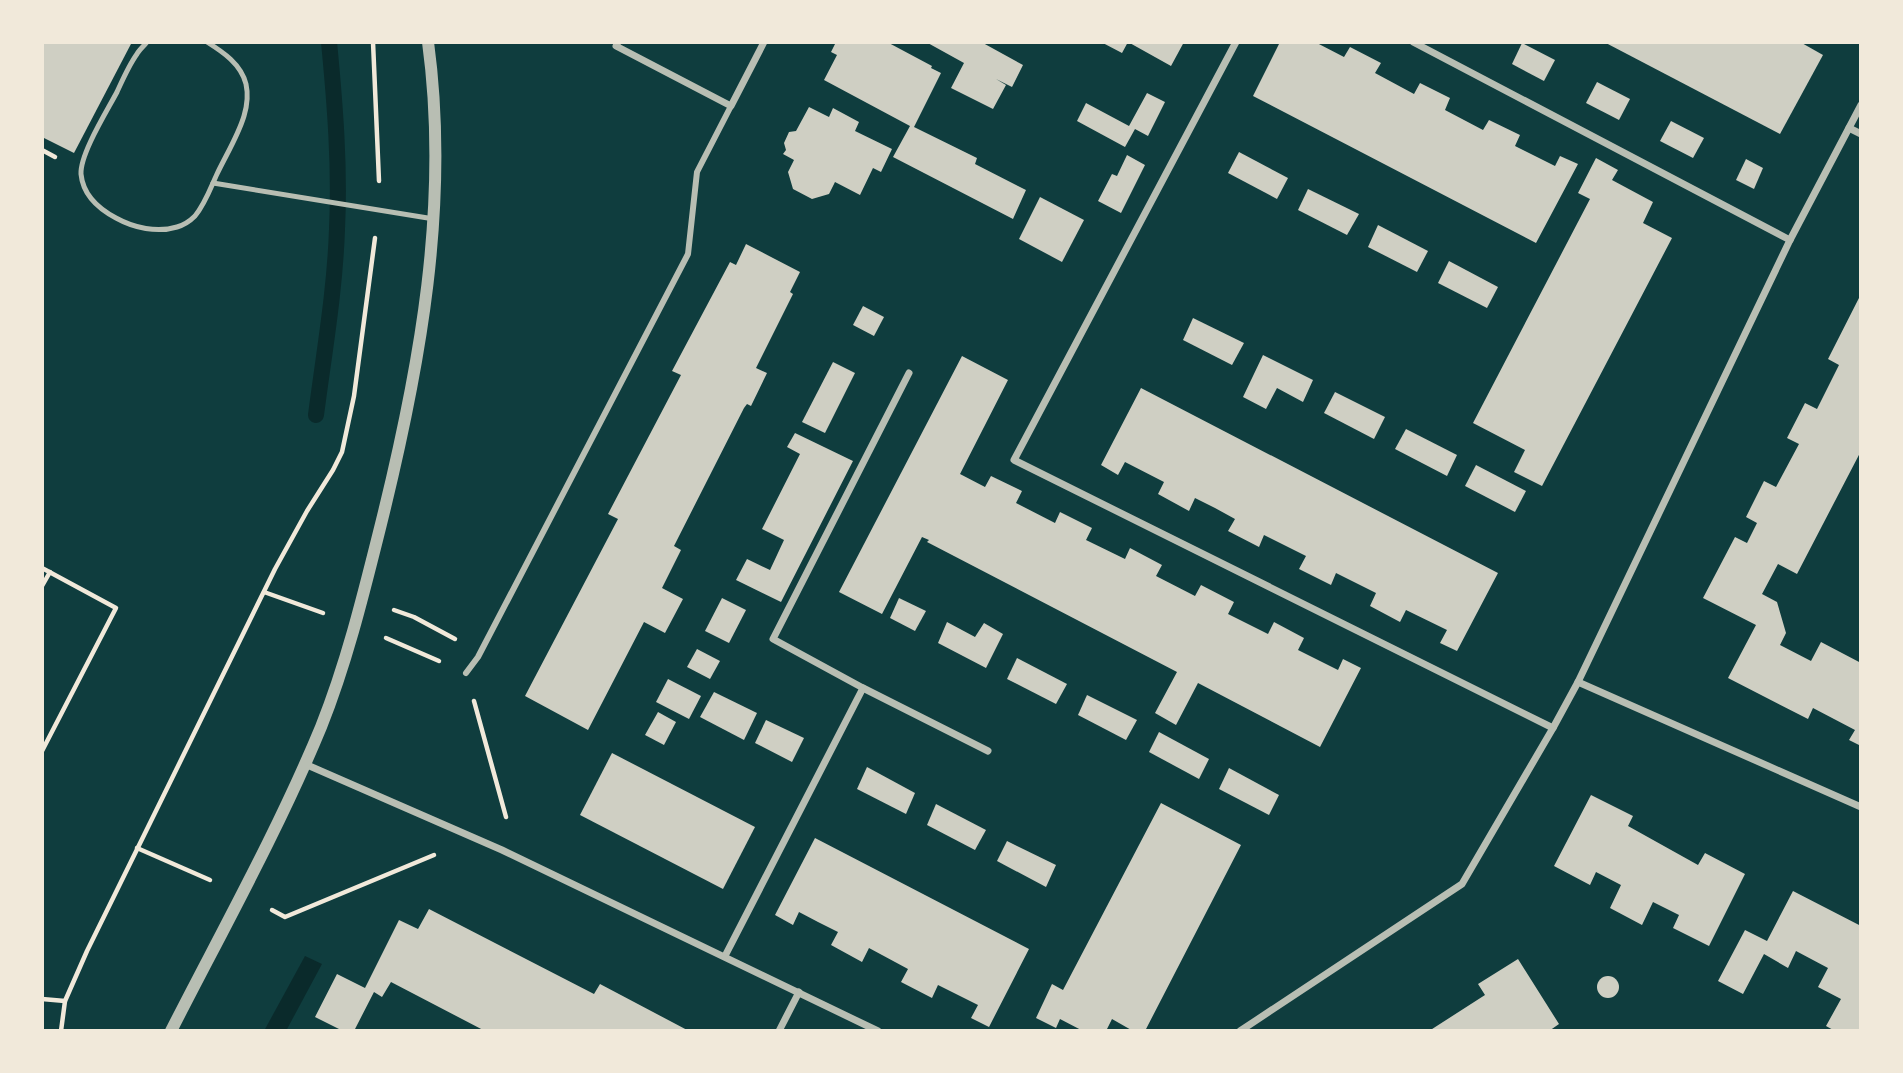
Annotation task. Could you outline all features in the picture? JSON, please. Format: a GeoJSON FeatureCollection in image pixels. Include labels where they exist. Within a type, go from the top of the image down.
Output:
{"type":"FeatureCollection","features":[{"type":"Feature","properties":{"kind":"street"},"geometry":{"type":"LineString","coordinates":[[171,1031],[269,841],[305,764],[334,689],[363,598],[396,463],[423,329],[434,219],[434,114],[428,42]]}},
{"type":"Feature","properties":{"kind":"street"},"geometry":{"type":"LineString","coordinates":[[618,42],[616,46],[731,106]]}},
{"type":"Feature","properties":{"kind":"street"},"geometry":{"type":"LineString","coordinates":[[466,673],[478,657],[688,254],[697,172],[764,42]]}},
{"type":"Feature","properties":{"kind":"street"},"geometry":{"type":"LineString","coordinates":[[1236,42],[1014,460],[1553,728]]}},
{"type":"Feature","properties":{"kind":"street"},"geometry":{"type":"LineString","coordinates":[[1413,42],[1790,240]]}},
{"type":"Feature","properties":{"kind":"street"},"geometry":{"type":"LineString","coordinates":[[1240,1031],[1462,884],[1578,682],[1790,240],[1861,104]]}},
{"type":"Feature","properties":{"kind":"street"},"geometry":{"type":"LineString","coordinates":[[1849,128],[1861,134]]}},
{"type":"Feature","properties":{"kind":"street"},"geometry":{"type":"LineString","coordinates":[[909,373],[773,639],[989,751]]}},
{"type":"Feature","properties":{"kind":"street"},"geometry":{"type":"LineString","coordinates":[[1578,682],[1861,807]]}},
{"type":"Feature","properties":{"kind":"street"},"geometry":{"type":"LineString","coordinates":[[725,956],[863,688]]}},
{"type":"Feature","properties":{"kind":"street"},"geometry":{"type":"LineString","coordinates":[[305,764],[502,850],[878,1031]]}},
{"type":"Feature","properties":{"kind":"street"},"geometry":{"type":"LineString","coordinates":[[779,1031],[799,992]]}},
{"type":"Feature","properties":{"kind":"lane"},"geometry":{"type":"LineString","coordinates":[[147,42],[137,53],[83,160],[81,171],[86,192],[101,209],[120,221],[145,229],[159,230],[183,225],[194,217],[244,115],[246,85],[242,73],[223,52],[207,42]]}},
{"type":"Feature","properties":{"kind":"lane"},"geometry":{"type":"LineString","coordinates":[[213,183],[434,219]]}},
{"type":"Feature","properties":{"kind":"path"},"geometry":{"type":"LineString","coordinates":[[61,1031],[65,1001],[87,951],[275,569],[342,452],[354,396],[379,209],[373,42]]}},
{"type":"Feature","properties":{"kind":"path"},"geometry":{"type":"LineString","coordinates":[[42,568],[116,608],[42,751]]}},
{"type":"Feature","properties":{"kind":"path"},"geometry":{"type":"LineString","coordinates":[[42,586],[50,572]]}},
{"type":"Feature","properties":{"kind":"path"},"geometry":{"type":"LineString","coordinates":[[363,598],[414,617],[452,636],[478,657]]}},
{"type":"Feature","properties":{"kind":"path"},"geometry":{"type":"LineString","coordinates":[[466,673],[509,825],[502,850]]}},
{"type":"Feature","properties":{"kind":"path"},"geometry":{"type":"LineString","coordinates":[[137,848],[241,894],[285,917],[443,852]]}},
{"type":"Feature","properties":{"kind":"path"},"geometry":{"type":"LineString","coordinates":[[42,999],[65,1001]]}},
{"type":"Feature","properties":{"kind":"water"},"geometry":{"type":"Polygon","coordinates":[[[305,956],[322,964],[286,1031],[264,1031],[305,956]]]}},
{"type":"Feature","properties":{"kind":"building"},"geometry":{"type":"Polygon","coordinates":[[[42,42],[132,42],[74,153],[42,137],[42,42]]]}},
{"type":"Feature","properties":{"kind":"building"},"geometry":{"type":"Polygon","coordinates":[[[836,42],[887,42],[941,73],[914,127],[977,158],[975,164],[1026,190],[1013,219],[893,157],[910,126],[824,80],[837,55],[831,52],[836,42]]]}},
{"type":"Feature","properties":{"kind":"building"},"geometry":{"type":"Polygon","coordinates":[[[926,42],[983,42],[1023,65],[1012,87],[996,79],[1006,85],[993,109],[951,88],[964,63],[926,42]]]}},
{"type":"Feature","properties":{"kind":"building"},"geometry":{"type":"Polygon","coordinates":[[[1101,42],[1128,42],[1122,53],[1101,42]]]}},
{"type":"Feature","properties":{"kind":"building"},"geometry":{"type":"Polygon","coordinates":[[[1128,42],[1184,42],[1171,66],[1128,42]]]}},
{"type":"Feature","properties":{"kind":"building"},"geometry":{"type":"Polygon","coordinates":[[[1280,42],[1315,42],[1344,57],[1350,47],[1381,63],[1375,73],[1414,94],[1420,83],[1450,98],[1445,110],[1483,130],[1489,120],[1520,135],[1515,146],[1555,166],[1560,156],[1578,164],[1536,243],[1253,96],[1280,42]]]}},
{"type":"Feature","properties":{"kind":"building"},"geometry":{"type":"Polygon","coordinates":[[[1604,42],[1800,42],[1823,55],[1780,134],[1604,42]]]}},
{"type":"Feature","properties":{"kind":"building"},"geometry":{"type":"Polygon","coordinates":[[[1522,43],[1555,60],[1544,81],[1512,64],[1522,43]]]}},
{"type":"Feature","properties":{"kind":"building"},"geometry":{"type":"Polygon","coordinates":[[[1597,82],[1630,99],[1619,120],[1586,103],[1597,82]]]}},
{"type":"Feature","properties":{"kind":"building"},"geometry":{"type":"Polygon","coordinates":[[[1147,93],[1165,102],[1148,136],[1135,129],[1125,147],[1077,121],[1086,103],[1129,126],[1147,93]]]}},
{"type":"Feature","properties":{"kind":"building"},"geometry":{"type":"Polygon","coordinates":[[[809,107],[829,117],[833,108],[859,122],[855,131],[892,149],[881,172],[873,168],[860,195],[835,182],[829,194],[812,199],[793,189],[788,172],[794,160],[783,154],[786,150],[784,143],[789,132],[796,131],[809,107]]]}},
{"type":"Feature","properties":{"kind":"building"},"geometry":{"type":"Polygon","coordinates":[[[1671,121],[1704,138],[1693,158],[1660,141],[1671,121]]]}},
{"type":"Feature","properties":{"kind":"building"},"geometry":{"type":"Polygon","coordinates":[[[1239,152],[1288,178],[1277,199],[1228,173],[1239,152]]]}},
{"type":"Feature","properties":{"kind":"building"},"geometry":{"type":"Polygon","coordinates":[[[1127,155],[1145,165],[1121,213],[1098,201],[1112,174],[1117,176],[1127,155]]]}},
{"type":"Feature","properties":{"kind":"building"},"geometry":{"type":"Polygon","coordinates":[[[1596,158],[1618,170],[1612,180],[1653,202],[1643,223],[1672,238],[1542,486],[1514,472],[1525,450],[1473,423],[1590,199],[1578,193],[1596,158]]]}},
{"type":"Feature","properties":{"kind":"building"},"geometry":{"type":"Polygon","coordinates":[[[1746,159],[1763,168],[1754,189],[1736,180],[1746,159]]]}},
{"type":"Feature","properties":{"kind":"building"},"geometry":{"type":"Polygon","coordinates":[[[1308,189],[1359,214],[1347,235],[1298,210],[1308,189]]]}},
{"type":"Feature","properties":{"kind":"building"},"geometry":{"type":"Polygon","coordinates":[[[1040,197],[1084,220],[1062,262],[1019,239],[1040,197]]]}},
{"type":"Feature","properties":{"kind":"building"},"geometry":{"type":"Polygon","coordinates":[[[1378,225],[1428,251],[1417,272],[1368,247],[1378,225]]]}},
{"type":"Feature","properties":{"kind":"building"},"geometry":{"type":"Polygon","coordinates":[[[746,244],[800,272],[790,292],[793,294],[756,368],[767,373],[751,406],[747,404],[744,408],[674,546],[681,550],[662,588],[683,599],[665,633],[644,622],[588,730],[525,696],[618,519],[608,514],[681,375],[672,371],[730,262],[736,265],[746,244]]]}},
{"type":"Feature","properties":{"kind":"building"},"geometry":{"type":"Polygon","coordinates":[[[1449,261],[1498,287],[1487,308],[1438,283],[1449,261]]]}},
{"type":"Feature","properties":{"kind":"building"},"geometry":{"type":"Polygon","coordinates":[[[1861,294],[1861,451],[1797,574],[1778,564],[1762,594],[1777,602],[1786,633],[1780,645],[1811,661],[1821,642],[1861,663],[1861,746],[1849,740],[1855,730],[1813,708],[1808,719],[1728,678],[1756,625],[1703,598],[1735,537],[1747,543],[1757,523],[1746,517],[1764,481],[1776,487],[1799,444],[1787,438],[1805,403],[1817,409],[1839,365],[1828,359],[1861,294]]]}},
{"type":"Feature","properties":{"kind":"building"},"geometry":{"type":"Polygon","coordinates":[[[863,306],[884,317],[874,336],[853,325],[863,306]]]}},
{"type":"Feature","properties":{"kind":"building"},"geometry":{"type":"Polygon","coordinates":[[[1193,318],[1244,343],[1232,365],[1183,340],[1193,318]]]}},
{"type":"Feature","properties":{"kind":"building"},"geometry":{"type":"Polygon","coordinates":[[[1263,355],[1313,380],[1303,402],[1277,388],[1266,409],[1243,397],[1263,355]]]}},
{"type":"Feature","properties":{"kind":"building"},"geometry":{"type":"Polygon","coordinates":[[[962,356],[1008,380],[960,474],[985,487],[991,476],[1022,491],[1016,503],[1055,523],[1060,512],[1092,528],[1086,540],[1125,559],[1130,548],[1162,565],[1156,576],[1195,596],[1201,585],[1234,602],[1228,614],[1268,634],[1274,622],[1304,638],[1298,650],[1338,670],[1343,659],[1361,668],[1320,747],[1198,683],[1176,725],[1155,713],[1177,672],[922,537],[882,614],[839,592],[962,356]]]}},
{"type":"Feature","properties":{"kind":"building"},"geometry":{"type":"Polygon","coordinates":[[[833,362],[855,373],[825,433],[802,422],[833,362]]]}},
{"type":"Feature","properties":{"kind":"building"},"geometry":{"type":"Polygon","coordinates":[[[1141,388],[1498,573],[1457,651],[1440,643],[1447,630],[1406,610],[1400,622],[1370,606],[1376,593],[1336,573],[1331,585],[1299,569],[1306,556],[1264,535],[1259,547],[1228,531],[1235,519],[1215,508],[1195,498],[1189,511],[1158,494],[1164,482],[1125,462],[1118,475],[1101,465],[1141,388]]]}},
{"type":"Feature","properties":{"kind":"building"},"geometry":{"type":"Polygon","coordinates":[[[1335,392],[1385,417],[1374,439],[1324,413],[1335,392]]]}},
{"type":"Feature","properties":{"kind":"building"},"geometry":{"type":"Polygon","coordinates":[[[1406,429],[1457,455],[1447,476],[1395,449],[1406,429]]]}},
{"type":"Feature","properties":{"kind":"building"},"geometry":{"type":"Polygon","coordinates":[[[795,433],[853,461],[781,602],[736,580],[747,559],[770,570],[784,540],[762,529],[800,454],[787,447],[795,433]]]}},
{"type":"Feature","properties":{"kind":"building"},"geometry":{"type":"Polygon","coordinates":[[[1476,465],[1526,491],[1515,512],[1465,486],[1476,465]]]}},
{"type":"Feature","properties":{"kind":"building"},"geometry":{"type":"Polygon","coordinates":[[[722,598],[746,610],[729,643],[705,631],[722,598]]]}},
{"type":"Feature","properties":{"kind":"building"},"geometry":{"type":"Polygon","coordinates":[[[899,598],[926,611],[915,631],[890,618],[899,598]]]}},
{"type":"Feature","properties":{"kind":"building"},"geometry":{"type":"Polygon","coordinates":[[[947,622],[975,637],[984,623],[1003,634],[986,668],[938,643],[947,622]]]}},
{"type":"Feature","properties":{"kind":"building"},"geometry":{"type":"Polygon","coordinates":[[[697,649],[720,661],[710,679],[687,667],[697,649]]]}},
{"type":"Feature","properties":{"kind":"building"},"geometry":{"type":"Polygon","coordinates":[[[1017,658],[1067,684],[1056,704],[1007,679],[1017,658]]]}},
{"type":"Feature","properties":{"kind":"building"},"geometry":{"type":"Polygon","coordinates":[[[668,679],[701,696],[689,719],[656,702],[668,679]]]}},
{"type":"Feature","properties":{"kind":"building"},"geometry":{"type":"Polygon","coordinates":[[[714,692],[757,713],[744,740],[700,717],[714,692]]]}},
{"type":"Feature","properties":{"kind":"building"},"geometry":{"type":"Polygon","coordinates":[[[1087,695],[1137,720],[1126,740],[1078,715],[1087,695]]]}},
{"type":"Feature","properties":{"kind":"building"},"geometry":{"type":"Polygon","coordinates":[[[658,712],[676,722],[664,745],[645,735],[658,712]]]}},
{"type":"Feature","properties":{"kind":"building"},"geometry":{"type":"Polygon","coordinates":[[[766,720],[804,738],[792,762],[755,743],[766,720]]]}},
{"type":"Feature","properties":{"kind":"building"},"geometry":{"type":"Polygon","coordinates":[[[1159,732],[1209,759],[1199,779],[1149,752],[1159,732]]]}},
{"type":"Feature","properties":{"kind":"building"},"geometry":{"type":"Polygon","coordinates":[[[612,753],[755,827],[723,889],[580,815],[612,753]]]}},
{"type":"Feature","properties":{"kind":"building"},"geometry":{"type":"Polygon","coordinates":[[[867,767],[915,793],[906,814],[857,789],[867,767]]]}},
{"type":"Feature","properties":{"kind":"building"},"geometry":{"type":"Polygon","coordinates":[[[1229,768],[1279,795],[1269,815],[1219,789],[1229,768]]]}},
{"type":"Feature","properties":{"kind":"building"},"geometry":{"type":"Polygon","coordinates":[[[1591,795],[1633,816],[1628,826],[1698,865],[1705,853],[1745,874],[1709,946],[1673,928],[1679,915],[1653,902],[1642,925],[1610,908],[1621,885],[1596,872],[1590,885],[1554,866],[1591,795]]]}},
{"type":"Feature","properties":{"kind":"building"},"geometry":{"type":"Polygon","coordinates":[[[1161,803],[1241,845],[1145,1031],[1133,1031],[1112,1019],[1106,1031],[1083,1031],[1060,1019],[1056,1028],[1036,1018],[1052,984],[1063,990],[1161,803]]]}},
{"type":"Feature","properties":{"kind":"building"},"geometry":{"type":"Polygon","coordinates":[[[936,804],[986,830],[975,850],[927,825],[936,804]]]}},
{"type":"Feature","properties":{"kind":"building"},"geometry":{"type":"Polygon","coordinates":[[[815,838],[1029,949],[989,1027],[971,1018],[978,1005],[938,985],[932,998],[901,982],[908,969],[869,948],[862,962],[831,945],[838,932],[799,912],[793,925],[775,915],[815,838]]]}},
{"type":"Feature","properties":{"kind":"building"},"geometry":{"type":"Polygon","coordinates":[[[1007,841],[1056,865],[1046,887],[997,861],[1007,841]]]}},
{"type":"Feature","properties":{"kind":"building"},"geometry":{"type":"Polygon","coordinates":[[[1793,891],[1861,926],[1861,1031],[1835,1031],[1826,1026],[1841,999],[1818,987],[1828,968],[1796,951],[1788,968],[1764,954],[1743,994],[1718,981],[1745,930],[1767,941],[1793,891]]]}},
{"type":"Feature","properties":{"kind":"building"},"geometry":{"type":"Polygon","coordinates":[[[429,909],[594,994],[600,984],[689,1031],[485,1031],[391,982],[382,997],[374,992],[354,1031],[343,1031],[315,1017],[337,974],[365,988],[399,920],[418,929],[429,909]]]}},
{"type":"Feature","properties":{"kind":"building"},"geometry":{"type":"Polygon","coordinates":[[[1518,959],[1559,1024],[1549,1031],[1429,1031],[1485,995],[1478,984],[1518,959]]]}},
{"type":"Feature","properties":{"kind":"building"},"geometry":{"type":"Polygon","coordinates":[[[1604,976],[1612,976],[1619,983],[1619,991],[1612,998],[1604,998],[1597,991],[1597,983],[1604,976]]]}},
{"type":"Feature","properties":{"kind":"waterway"},"geometry":{"type":"LineString","coordinates":[[316,415],[332,299],[337,229],[336,135],[329,42]]}}]}
